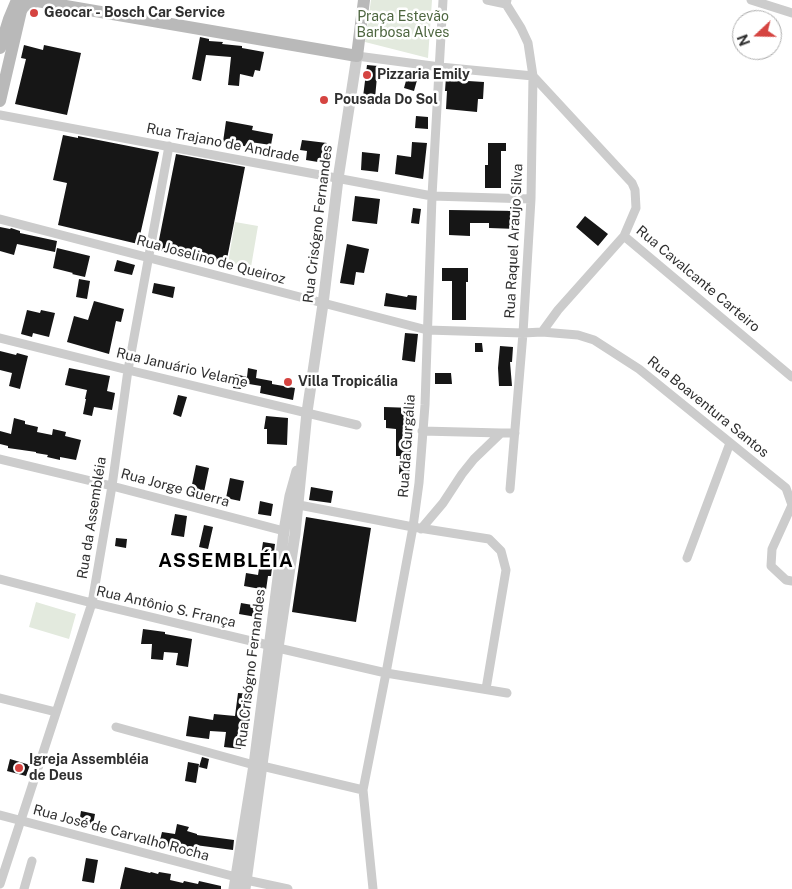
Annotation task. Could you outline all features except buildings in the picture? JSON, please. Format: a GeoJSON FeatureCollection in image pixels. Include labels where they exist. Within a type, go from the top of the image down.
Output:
{"type":"FeatureCollection","features":[{"type":"Feature","properties":{"kind":"main road"},"geometry":{"type":"LineString","coordinates":[[0,48],[17,0]]}},
{"type":"Feature","properties":{"kind":"main road","name":"Rua Crisógno Fernandes"},"geometry":{"type":"LineString","coordinates":[[357,56],[364,0]]}},
{"type":"Feature","properties":{"kind":"main road"},"geometry":{"type":"LineString","coordinates":[[0,101],[21,11],[23,7],[37,1],[357,56]]}},
{"type":"Feature","properties":{"kind":"street","name":"Rua da Gurgália"},"geometry":{"type":"LineString","coordinates":[[374,889],[363,790],[417,528],[443,0]]}},
{"type":"Feature","properties":{"kind":"street"},"geometry":{"type":"LineString","coordinates":[[487,0],[506,2]]}},
{"type":"Feature","properties":{"kind":"street"},"geometry":{"type":"LineString","coordinates":[[751,0],[792,13]]}},
{"type":"Feature","properties":{"kind":"street","name":"Rua Raquel Araujo Silva"},"geometry":{"type":"LineString","coordinates":[[506,2],[528,43],[533,76],[531,199],[523,334],[510,489]]}},
{"type":"Feature","properties":{"kind":"street"},"geometry":{"type":"LineString","coordinates":[[357,56],[533,76]]}},
{"type":"Feature","properties":{"kind":"street","name":"Rua Crisógno Fernandes"},"geometry":{"type":"LineString","coordinates":[[273,646],[299,505],[303,452],[338,179],[357,56]]}},
{"type":"Feature","properties":{"kind":"street","name":"Rua Cavalcante Carteiro"},"geometry":{"type":"LineString","coordinates":[[533,76],[632,182],[635,190],[636,208],[624,236],[792,377]]}},
{"type":"Feature","properties":{"kind":"street","name":"Rua Trajano de Andrade"},"geometry":{"type":"LineString","coordinates":[[0,115],[432,196],[531,199]]}},
{"type":"Feature","properties":{"kind":"street","name":"Rua da Assembléia"},"geometry":{"type":"LineString","coordinates":[[0,884],[92,603],[112,486],[128,370],[169,146]]}},
{"type":"Feature","properties":{"kind":"street","name":"Rua Joselino de Queiroz"},"geometry":{"type":"LineString","coordinates":[[0,219],[427,330],[523,334],[542,332],[578,335],[594,340]]}},
{"type":"Feature","properties":{"kind":"street"},"geometry":{"type":"LineString","coordinates":[[542,332],[558,310],[624,236]]}},
{"type":"Feature","properties":{"kind":"street","name":"Rua Januário Velame"},"geometry":{"type":"LineString","coordinates":[[0,338],[357,425]]}},
{"type":"Feature","properties":{"kind":"street","name":"Rua Boaventura Santos"},"geometry":{"type":"LineString","coordinates":[[594,340],[639,369],[786,488],[792,505],[772,548],[771,566],[786,580],[792,581]]}},
{"type":"Feature","properties":{"kind":"street"},"geometry":{"type":"LineString","coordinates":[[422,431],[515,433]]}},
{"type":"Feature","properties":{"kind":"street"},"geometry":{"type":"LineString","coordinates":[[417,528],[444,503],[468,466],[501,433]]}},
{"type":"Feature","properties":{"kind":"street"},"geometry":{"type":"LineString","coordinates":[[687,558],[730,443]]}},
{"type":"Feature","properties":{"kind":"street","name":"Rua Crisógno Fernandes"},"geometry":{"type":"LineString","coordinates":[[240,884],[258,766],[273,646],[284,530],[293,482],[303,452]]}},
{"type":"Feature","properties":{"kind":"street","name":"Rua Jorge Guerra"},"geometry":{"type":"LineString","coordinates":[[0,459],[284,530]]}},
{"type":"Feature","properties":{"kind":"street"},"geometry":{"type":"LineString","coordinates":[[299,505],[417,528],[489,539],[501,551],[506,570],[486,689]]}},
{"type":"Feature","properties":{"kind":"street","name":"Rua Antônio S. França"},"geometry":{"type":"LineString","coordinates":[[0,579],[386,674],[507,693]]}},
{"type":"Feature","properties":{"kind":"street"},"geometry":{"type":"LineString","coordinates":[[0,698],[56,712]]}},
{"type":"Feature","properties":{"kind":"street"},"geometry":{"type":"LineString","coordinates":[[116,728],[258,766],[363,790]]}},
{"type":"Feature","properties":{"kind":"street","name":"Rua José de Carvalho Rocha"},"geometry":{"type":"LineString","coordinates":[[0,815],[240,884],[288,889]]}},
{"type":"Feature","properties":{"kind":"street"},"geometry":{"type":"LineString","coordinates":[[24,889],[32,861]]}},
{"type":"Feature","properties":{"kind":"green space","name":"Praça Estevão Barbosa Alves"},"geometry":{"type":"Polygon","coordinates":[[[371,0],[432,0],[428,58],[365,42],[371,0]]]}},
{"type":"Feature","properties":{"kind":"green space"},"geometry":{"type":"Polygon","coordinates":[[[235,222],[258,226],[251,267],[228,263],[235,222]]]}},
{"type":"Feature","properties":{"kind":"green space"},"geometry":{"type":"Polygon","coordinates":[[[36,602],[76,614],[69,639],[29,627],[36,602]]]}},
{"type":"Feature","properties":{"kind":"place","name":"Geocar - Bosch Car Service"},"geometry":{"type":"Point","coordinates":[34,13]}},
{"type":"Feature","properties":{"kind":"place","name":"Pizzaria Emily"},"geometry":{"type":"Point","coordinates":[367,75]}},
{"type":"Feature","properties":{"kind":"place","name":"Pousada Do Sol"},"geometry":{"type":"Point","coordinates":[324,100]}},
{"type":"Feature","properties":{"kind":"place","name":"Villa Tropicália"},"geometry":{"type":"Point","coordinates":[288,382]}},
{"type":"Feature","properties":{"kind":"place","name":"Igreja Assembléia de Deus"},"geometry":{"type":"Point","coordinates":[19,768]}},
{"type":"Feature","properties":{"kind":"district","name":"ASSEMBLÉIA"},"geometry":{"type":"Point","coordinates":[226,561]}}]}
